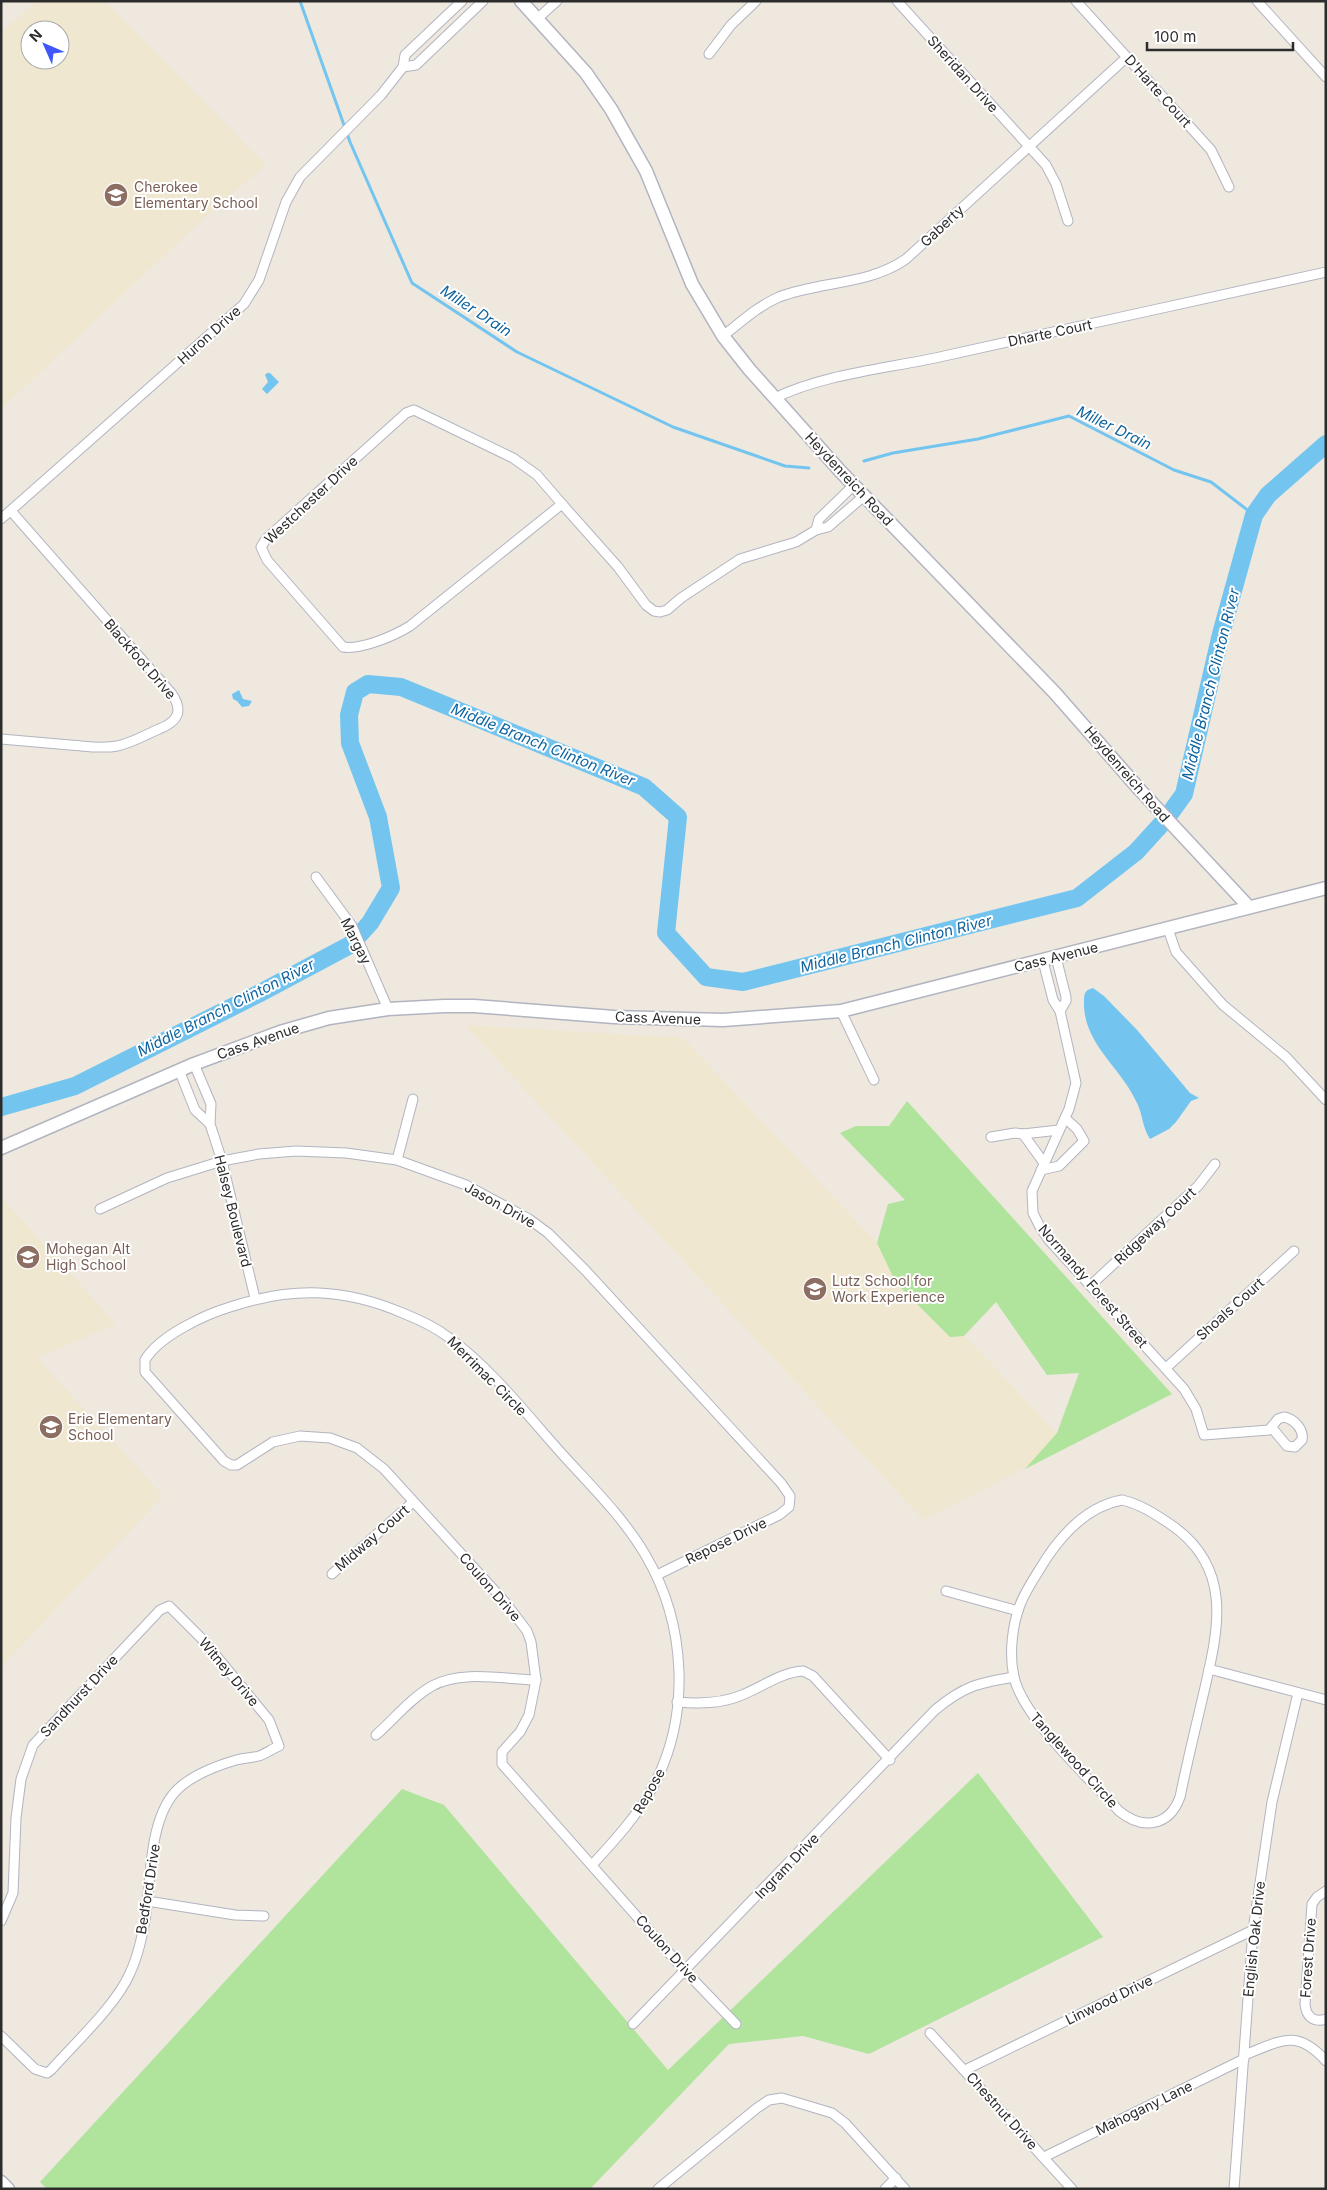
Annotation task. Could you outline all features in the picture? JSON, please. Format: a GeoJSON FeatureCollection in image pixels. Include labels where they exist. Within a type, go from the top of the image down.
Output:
{"type":"FeatureCollection","features":[{"type":"Feature","properties":{"kind":"main road","name":"Heydenreich Road"},"geometry":{"type":"LineString","coordinates":[[521,1],[586,73],[623,128],[646,171],[692,284],[723,336],[775,398],[864,496],[1055,693],[1140,790],[1249,907]]}},
{"type":"Feature","properties":{"kind":"main road","name":"Cass Avenue"},"geometry":{"type":"LineString","coordinates":[[1,1148],[179,1070],[307,1024],[388,1009],[474,1006],[614,1017],[723,1020],[841,1011],[1326,888]]}},
{"type":"Feature","properties":{"kind":"main road"},"geometry":{"type":"LineString","coordinates":[[1,2182],[8,2189]]}},
{"type":"Feature","properties":{"kind":"street","name":"Huron Drive"},"geometry":{"type":"LineString","coordinates":[[1,519],[244,304],[264,267],[286,202],[300,177],[381,95],[403,67],[405,55],[462,1]]}},
{"type":"Feature","properties":{"kind":"street","name":"Huron Drive"},"geometry":{"type":"LineString","coordinates":[[403,67],[416,66],[483,1]]}},
{"type":"Feature","properties":{"kind":"street"},"geometry":{"type":"LineString","coordinates":[[537,19],[557,1]]}},
{"type":"Feature","properties":{"kind":"street"},"geometry":{"type":"LineString","coordinates":[[709,54],[730,24],[756,1]]}},
{"type":"Feature","properties":{"kind":"street","name":"Sheridan Drive"},"geometry":{"type":"LineString","coordinates":[[897,1],[1028,146],[1054,178],[1068,221]]}},
{"type":"Feature","properties":{"kind":"street","name":"D'Harte Court"},"geometry":{"type":"LineString","coordinates":[[1076,1],[1211,150],[1229,187]]}},
{"type":"Feature","properties":{"kind":"street"},"geometry":{"type":"LineString","coordinates":[[1258,1],[1326,77]]}},
{"type":"Feature","properties":{"kind":"street"},"geometry":{"type":"LineString","coordinates":[[431,30],[441,40]]}},
{"type":"Feature","properties":{"kind":"street","name":"Gaberty"},"geometry":{"type":"LineString","coordinates":[[723,336],[754,312],[779,297],[868,277],[895,266],[906,259],[1127,57]]}},
{"type":"Feature","properties":{"kind":"street","name":"Dharte Court"},"geometry":{"type":"LineString","coordinates":[[775,398],[800,387],[824,381],[919,362],[1326,272]]}},
{"type":"Feature","properties":{"kind":"street","name":"Westchester Drive"},"geometry":{"type":"LineString","coordinates":[[562,504],[410,626],[381,640],[351,647],[343,647],[339,644],[267,560],[261,548],[266,540],[406,413],[414,410],[513,458],[537,476],[562,504],[618,567],[646,605],[654,611],[667,610],[681,598],[740,559],[796,542],[816,530],[828,527],[864,496]]}},
{"type":"Feature","properties":{"kind":"street","name":"Westchester Drive"},"geometry":{"type":"LineString","coordinates":[[816,530],[819,519],[854,485]]}},
{"type":"Feature","properties":{"kind":"street"},"geometry":{"type":"LineString","coordinates":[[833,505],[842,515]]}},
{"type":"Feature","properties":{"kind":"street","name":"Blackfoot Drive"},"geometry":{"type":"LineString","coordinates":[[1,739],[99,747],[116,746],[133,741],[166,726],[175,719],[179,712],[178,703],[172,694],[11,511]]}},
{"type":"Feature","properties":{"kind":"street","name":"Margay"},"geometry":{"type":"LineString","coordinates":[[316,877],[352,926],[388,1009]]}},
{"type":"Feature","properties":{"kind":"street"},"geometry":{"type":"LineString","coordinates":[[1168,929],[1176,952],[1223,1005],[1286,1057],[1326,1100]]}},
{"type":"Feature","properties":{"kind":"street","name":"Normandy Forest Street"},"geometry":{"type":"LineString","coordinates":[[1056,957],[1066,997],[1066,1001],[1060,1011]]}},
{"type":"Feature","properties":{"kind":"street","name":"Normandy Forest Street"},"geometry":{"type":"LineString","coordinates":[[1043,961],[1053,1000],[1060,1011],[1075,1076],[1072,1101],[1042,1166],[1031,1195],[1032,1209],[1037,1223],[1048,1239],[1166,1368],[1193,1403],[1204,1434],[1268,1430],[1272,1428]]}},
{"type":"Feature","properties":{"kind":"street"},"geometry":{"type":"LineString","coordinates":[[841,1011],[874,1080]]}},
{"type":"Feature","properties":{"kind":"street","name":"Halsey Boulevard"},"geometry":{"type":"LineString","coordinates":[[194,1064],[210,1104],[210,1124],[222,1161],[255,1298]]}},
{"type":"Feature","properties":{"kind":"street","name":"Halsey Boulevard"},"geometry":{"type":"LineString","coordinates":[[179,1070],[195,1110],[210,1124]]}},
{"type":"Feature","properties":{"kind":"street"},"geometry":{"type":"LineString","coordinates":[[397,1160],[413,1099]]}},
{"type":"Feature","properties":{"kind":"street"},"geometry":{"type":"LineString","coordinates":[[1023,1134],[1042,1166],[1059,1166],[1084,1141],[1077,1129],[1065,1118]]}},
{"type":"Feature","properties":{"kind":"street"},"geometry":{"type":"LineString","coordinates":[[991,1137],[1015,1133],[1023,1134],[1059,1130]]}},
{"type":"Feature","properties":{"kind":"street","name":"Jason Drive"},"geometry":{"type":"LineString","coordinates":[[100,1209],[167,1178],[222,1161],[260,1154],[310,1150],[371,1155],[397,1160],[466,1185],[529,1219],[548,1233],[586,1271],[781,1482],[791,1502]]}},
{"type":"Feature","properties":{"kind":"street","name":"Ridgeway Court"},"geometry":{"type":"LineString","coordinates":[[1091,1285],[1198,1186],[1215,1164]]}},
{"type":"Feature","properties":{"kind":"street","name":"Shoals Court"},"geometry":{"type":"LineString","coordinates":[[1166,1368],[1294,1251]]}},
{"type":"Feature","properties":{"kind":"street","name":"Merrimac Circle"},"geometry":{"type":"LineString","coordinates":[[144,1366],[148,1354],[166,1339],[217,1311],[255,1298],[317,1292],[353,1296],[395,1310],[426,1323],[446,1335],[487,1372],[620,1518],[646,1555],[657,1575],[671,1611],[676,1631],[678,1662],[677,1702]]}},
{"type":"Feature","properties":{"kind":"street","name":"Coulon Drive"},"geometry":{"type":"LineString","coordinates":[[144,1366],[149,1377],[220,1458],[231,1465],[240,1464],[261,1448],[282,1439],[300,1436],[330,1438],[357,1448],[369,1456],[505,1602],[523,1625],[531,1642],[536,1680],[529,1715],[520,1732],[502,1752],[502,1764],[685,1971],[736,2024]]}},
{"type":"Feature","properties":{"kind":"street","name":"Midway Court"},"geometry":{"type":"LineString","coordinates":[[332,1574],[413,1502]]}},
{"type":"Feature","properties":{"kind":"street","name":"Repose Drive"},"geometry":{"type":"LineString","coordinates":[[657,1575],[779,1515],[791,1502]]}},
{"type":"Feature","properties":{"kind":"street","name":"Tanglewood Circle"},"geometry":{"type":"LineString","coordinates":[[1113,1502],[1131,1502],[1148,1510],[1180,1532],[1200,1553],[1210,1572],[1216,1592],[1218,1618],[1209,1669],[1178,1802],[1164,1818],[1152,1823],[1133,1821],[1119,1811],[1042,1728],[1028,1707],[1014,1676],[1012,1643],[1018,1611],[1022,1598],[1044,1562],[1072,1526],[1094,1511],[1113,1502]]}},
{"type":"Feature","properties":{"kind":"street"},"geometry":{"type":"LineString","coordinates":[[946,1591],[1018,1611]]}},
{"type":"Feature","properties":{"kind":"street","name":"Witney Drive"},"geometry":{"type":"LineString","coordinates":[[169,1606],[204,1641],[269,1720],[279,1746]]}},
{"type":"Feature","properties":{"kind":"street","name":"Sandhurst Drive"},"geometry":{"type":"LineString","coordinates":[[1,1921],[13,1893],[16,1818],[21,1779],[33,1744],[160,1610],[169,1606]]}},
{"type":"Feature","properties":{"kind":"street"},"geometry":{"type":"LineString","coordinates":[[1209,1669],[1326,1700]]}},
{"type":"Feature","properties":{"kind":"street"},"geometry":{"type":"LineString","coordinates":[[677,1702],[709,1703],[729,1700],[785,1675],[803,1671],[813,1676],[890,1760]]}},
{"type":"Feature","properties":{"kind":"street","name":"Ingram Drive"},"geometry":{"type":"LineString","coordinates":[[633,2024],[890,1760],[939,1707],[969,1686],[1014,1676]]}},
{"type":"Feature","properties":{"kind":"street"},"geometry":{"type":"LineString","coordinates":[[376,1735],[431,1687],[449,1680],[475,1678],[536,1680]]}},
{"type":"Feature","properties":{"kind":"street","name":"English Oak Drive"},"geometry":{"type":"LineString","coordinates":[[1234,2189],[1253,1930],[1272,1802],[1298,1693]]}},
{"type":"Feature","properties":{"kind":"street","name":"Repose"},"geometry":{"type":"LineString","coordinates":[[592,1865],[635,1816],[653,1786],[667,1756],[677,1702]]}},
{"type":"Feature","properties":{"kind":"street","name":"Bedford Drive"},"geometry":{"type":"LineString","coordinates":[[1,2036],[35,2069],[47,2073],[120,1991],[131,1972],[146,1915],[148,1879],[158,1826],[166,1804],[176,1790],[190,1779],[210,1769],[236,1760],[259,1756],[279,1746]]}},
{"type":"Feature","properties":{"kind":"street","name":"Forest Drive"},"geometry":{"type":"LineString","coordinates":[[1326,1892],[1317,1897],[1312,1904],[1304,2004],[1308,2015],[1312,2018],[1317,2021],[1326,2019]]}},
{"type":"Feature","properties":{"kind":"street"},"geometry":{"type":"LineString","coordinates":[[147,1901],[235,1915],[264,1916]]}},
{"type":"Feature","properties":{"kind":"street","name":"Linwood Drive"},"geometry":{"type":"LineString","coordinates":[[965,2070],[1253,1930]]}},
{"type":"Feature","properties":{"kind":"street","name":"Chestnut Drive"},"geometry":{"type":"LineString","coordinates":[[930,2033],[1072,2189]]}},
{"type":"Feature","properties":{"kind":"street","name":"Mahogany Lane"},"geometry":{"type":"LineString","coordinates":[[1044,2158],[1244,2057],[1280,2042],[1296,2040],[1309,2044],[1326,2061]]}},
{"type":"Feature","properties":{"kind":"street"},"geometry":{"type":"LineString","coordinates":[[658,2189],[763,2104],[782,2098],[837,2116],[905,2189]]}},
{"type":"Feature","properties":{"kind":"street"},"geometry":{"type":"LineString","coordinates":[[885,2189],[896,2178]]}},
{"type":"Feature","properties":{"kind":"shaded area","name":"Cherokee Elementary School"},"geometry":{"type":"Polygon","coordinates":[[[37,1],[105,1],[266,165],[216,207],[1,409],[1,33],[37,1]]]}},
{"type":"Feature","properties":{"kind":"shaded area","name":"Lutz School for Work Experience"},"geometry":{"type":"Polygon","coordinates":[[[465,1025],[683,1038],[1069,1446],[923,1520],[465,1025]]]}},
{"type":"Feature","properties":{"kind":"shaded area","name":"Erie Elementary School"},"geometry":{"type":"Polygon","coordinates":[[[1,1197],[116,1324],[37,1358],[163,1496],[1,1667],[1,1197]]]}},
{"type":"Feature","properties":{"kind":"green space"},"geometry":{"type":"Polygon","coordinates":[[[907,1101],[1172,1394],[1025,1469],[1057,1433],[1079,1373],[1047,1375],[996,1302],[964,1336],[950,1337],[896,1283],[877,1243],[888,1204],[905,1200],[840,1133],[856,1126],[889,1126],[907,1101]]]}},
{"type":"Feature","properties":{"kind":"green space"},"geometry":{"type":"Polygon","coordinates":[[[978,1773],[1103,1937],[869,2054],[803,2036],[729,2044],[590,2189],[47,2189],[40,2182],[402,1789],[444,1805],[668,2070],[978,1773]]]}},
{"type":"Feature","properties":{"kind":"water"},"geometry":{"type":"Polygon","coordinates":[[[270,373],[279,382],[267,394],[262,389],[268,382],[265,375],[270,373]]]}},
{"type":"Feature","properties":{"kind":"water"},"geometry":{"type":"Polygon","coordinates":[[[239,690],[243,699],[252,701],[249,706],[242,707],[233,699],[232,694],[239,690]]]}},
{"type":"Feature","properties":{"kind":"water"},"geometry":{"type":"Polygon","coordinates":[[[1093,988],[1104,996],[1138,1031],[1190,1093],[1199,1098],[1191,1101],[1169,1129],[1150,1139],[1145,1130],[1139,1108],[1130,1090],[1096,1043],[1085,1017],[1085,993],[1093,988]]]}},
{"type":"Feature","properties":{"kind":"waterway","name":"Miller Drain"},"geometry":{"type":"LineString","coordinates":[[300,1],[350,142],[412,283],[517,352],[673,427],[785,466],[809,468]]}},
{"type":"Feature","properties":{"kind":"waterway","name":"Miller Drain"},"geometry":{"type":"LineString","coordinates":[[864,461],[893,453],[978,439],[1069,416],[1174,470],[1211,482],[1254,515]]}},
{"type":"Feature","properties":{"kind":"waterway","name":"Middle Branch Clinton River"},"geometry":{"type":"LineString","coordinates":[[1,1107],[75,1086],[258,994],[350,945],[370,923],[391,888],[378,817],[350,743],[349,715],[355,692],[368,684],[401,687],[644,787],[678,817],[666,933],[706,977],[743,982],[1077,898],[1136,852],[1166,819],[1184,794],[1221,634],[1254,515],[1268,495],[1326,444]]}},
{"type":"Feature","properties":{"kind":"place","name":"Cherokee Elementary School"},"geometry":{"type":"Point","coordinates":[116,195]}},
{"type":"Feature","properties":{"kind":"place","name":"Mohegan Alt High School"},"geometry":{"type":"Point","coordinates":[28,1257]}},
{"type":"Feature","properties":{"kind":"place","name":"Lutz School for Work Experience"},"geometry":{"type":"Point","coordinates":[815,1289]}},
{"type":"Feature","properties":{"kind":"place","name":"Erie Elementary School"},"geometry":{"type":"Point","coordinates":[51,1427]}}]}
